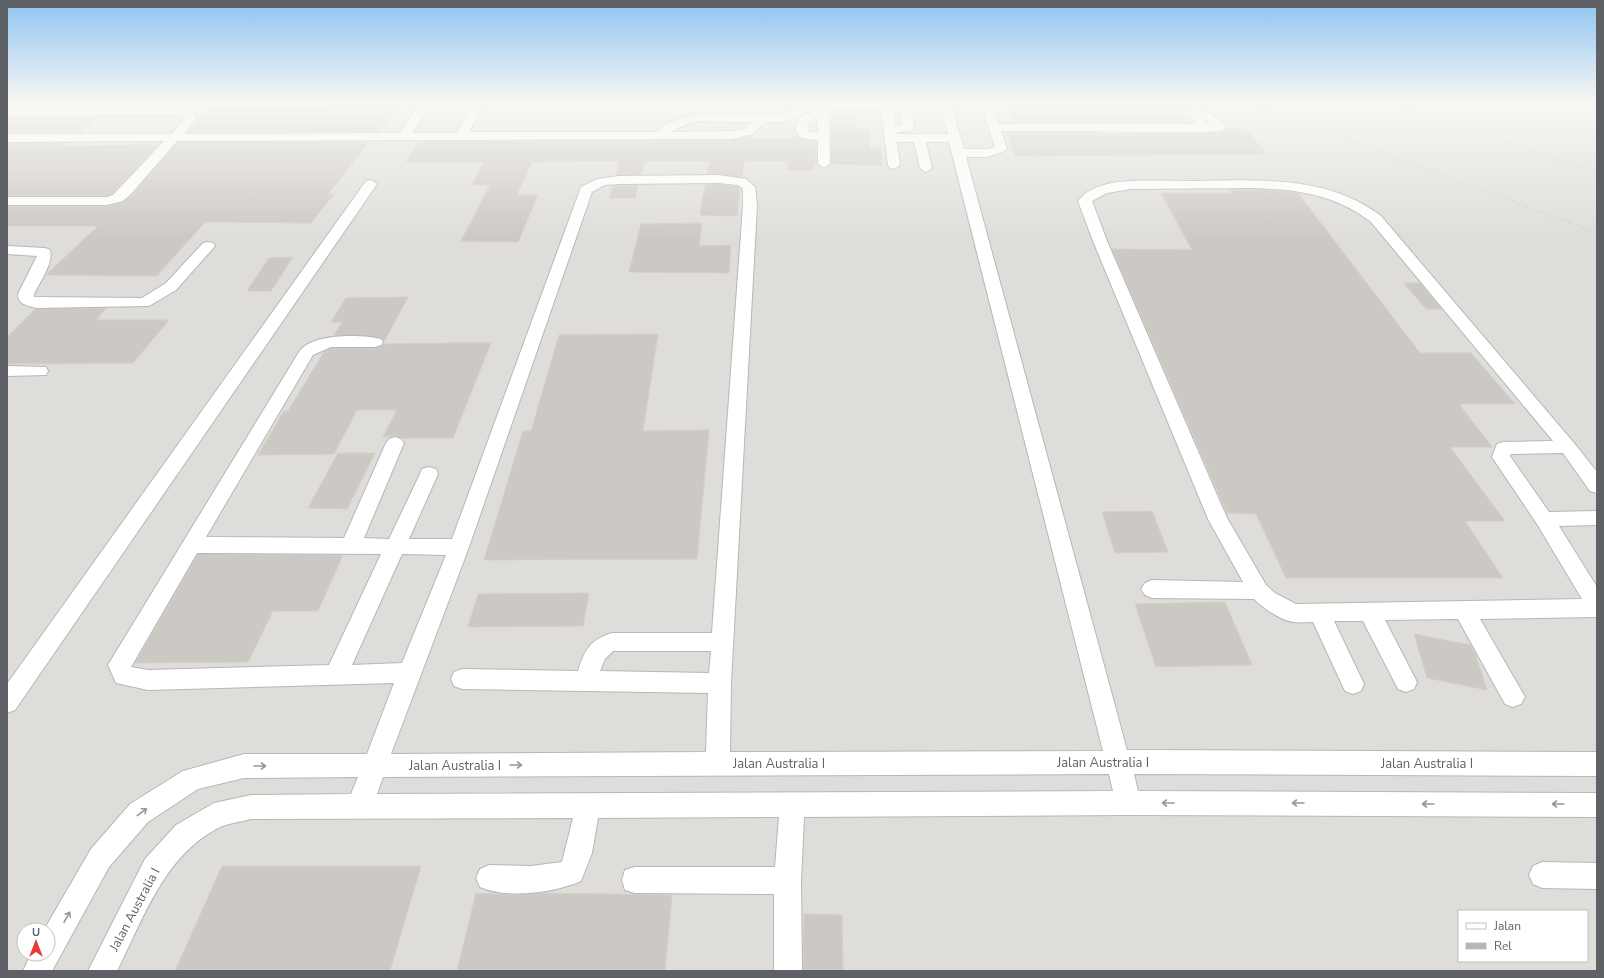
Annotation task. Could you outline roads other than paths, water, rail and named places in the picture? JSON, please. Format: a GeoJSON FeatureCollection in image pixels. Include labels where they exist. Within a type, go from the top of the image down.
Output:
{"type":"FeatureCollection","features":[{"type":"Feature","properties":{"kind":"lane"},"geometry":{"type":"LineString","coordinates":[[7,202],[107,201],[118,198],[126,192],[166,148]]}},
{"type":"Feature","properties":{"kind":"lane"},"geometry":{"type":"LineString","coordinates":[[824,148],[824,164]]}},
{"type":"Feature","properties":{"kind":"lane"},"geometry":{"type":"LineString","coordinates":[[892,148],[894,165]]}},
{"type":"Feature","properties":{"kind":"lane"},"geometry":{"type":"LineString","coordinates":[[921,148],[926,168]]}},
{"type":"Feature","properties":{"kind":"lane"},"geometry":{"type":"LineString","coordinates":[[958,148],[1130,803]]}},
{"type":"Feature","properties":{"kind":"lane"},"geometry":{"type":"LineString","coordinates":[[975,148],[997,151],[1001,148]]}},
{"type":"Feature","properties":{"kind":"lane"},"geometry":{"type":"LineString","coordinates":[[360,805],[376,766],[409,673],[459,547],[586,190],[602,182],[619,180],[718,179],[741,182],[749,187],[750,205],[720,683],[718,763]]}},
{"type":"Feature","properties":{"kind":"lane"},"geometry":{"type":"LineString","coordinates":[[7,703],[371,184]]}},
{"type":"Feature","properties":{"kind":"lane"},"geometry":{"type":"LineString","coordinates":[[1597,486],[1568,447],[1376,219],[1358,206],[1323,192],[1294,187],[1257,184],[1130,185],[1105,188],[1088,196],[1085,201],[1100,241],[1218,519],[1259,591],[1267,599],[1293,613],[1597,606]]}},
{"type":"Feature","properties":{"kind":"lane"},"geometry":{"type":"LineString","coordinates":[[7,250],[44,252],[44,258],[26,294],[26,300],[36,303],[144,303],[157,298],[166,290],[208,246]]}},
{"type":"Feature","properties":{"kind":"lane"},"geometry":{"type":"LineString","coordinates":[[375,342],[325,343],[315,346],[307,352],[119,665],[124,676],[148,680],[409,673]]}},
{"type":"Feature","properties":{"kind":"lane"},"geometry":{"type":"LineString","coordinates":[[7,371],[40,371]]}},
{"type":"Feature","properties":{"kind":"lane"},"geometry":{"type":"LineString","coordinates":[[351,545],[395,443]]}},
{"type":"Feature","properties":{"kind":"lane"},"geometry":{"type":"LineString","coordinates":[[1568,447],[1503,448],[1501,457],[1544,519],[1597,606]]}},
{"type":"Feature","properties":{"kind":"lane"},"geometry":{"type":"LineString","coordinates":[[336,676],[429,474]]}},
{"type":"Feature","properties":{"kind":"lane"},"geometry":{"type":"LineString","coordinates":[[1544,519],[1597,518]]}},
{"type":"Feature","properties":{"kind":"lane"},"geometry":{"type":"LineString","coordinates":[[191,545],[459,547]]}},
{"type":"Feature","properties":{"kind":"lane"},"geometry":{"type":"LineString","coordinates":[[1152,589],[1259,591]]}},
{"type":"Feature","properties":{"kind":"lane"},"geometry":{"type":"LineString","coordinates":[[1463,609],[1513,696]]}},
{"type":"Feature","properties":{"kind":"lane"},"geometry":{"type":"LineString","coordinates":[[1369,611],[1406,682]]}},
{"type":"Feature","properties":{"kind":"lane"},"geometry":{"type":"LineString","coordinates":[[1319,612],[1353,684]]}},
{"type":"Feature","properties":{"kind":"lane"},"geometry":{"type":"LineString","coordinates":[[586,681],[594,656],[602,645],[612,642],[723,642]]}},
{"type":"Feature","properties":{"kind":"lane"},"geometry":{"type":"LineString","coordinates":[[462,679],[720,683]]}},
{"type":"Feature","properties":{"kind":"lane","name":"Jalan Australia I"},"geometry":{"type":"LineString","coordinates":[[56,937],[100,858],[139,813],[192,779],[244,766],[1119,762],[1597,764]]}},
{"type":"Feature","properties":{"kind":"lane","name":"Jalan Australia I"},"geometry":{"type":"LineString","coordinates":[[102,971],[154,868],[185,834],[214,816],[251,807],[360,805],[1130,803],[1597,805]]}},
{"type":"Feature","properties":{"kind":"lane"},"geometry":{"type":"LineString","coordinates":[[788,971],[788,881],[792,804]]}},
{"type":"Feature","properties":{"kind":"lane"},"geometry":{"type":"LineString","coordinates":[[489,878],[550,878],[572,872],[579,853],[588,805]]}},
{"type":"Feature","properties":{"kind":"lane"},"geometry":{"type":"LineString","coordinates":[[1542,875],[1597,876]]}},
{"type":"Feature","properties":{"kind":"lane"},"geometry":{"type":"LineString","coordinates":[[635,880],[788,881]]}},
{"type":"Feature","properties":{"kind":"lane"},"geometry":{"type":"LineString","coordinates":[[37,971],[42,962]]}},
{"type":"Feature","properties":{"kind":"railway"},"geometry":{"type":"LineString","coordinates":[[1368,148],[1597,233]]}},
{"type":"Feature","properties":{"kind":"railway"},"geometry":{"type":"LineString","coordinates":[[1525,148],[1597,172]]}}]}
